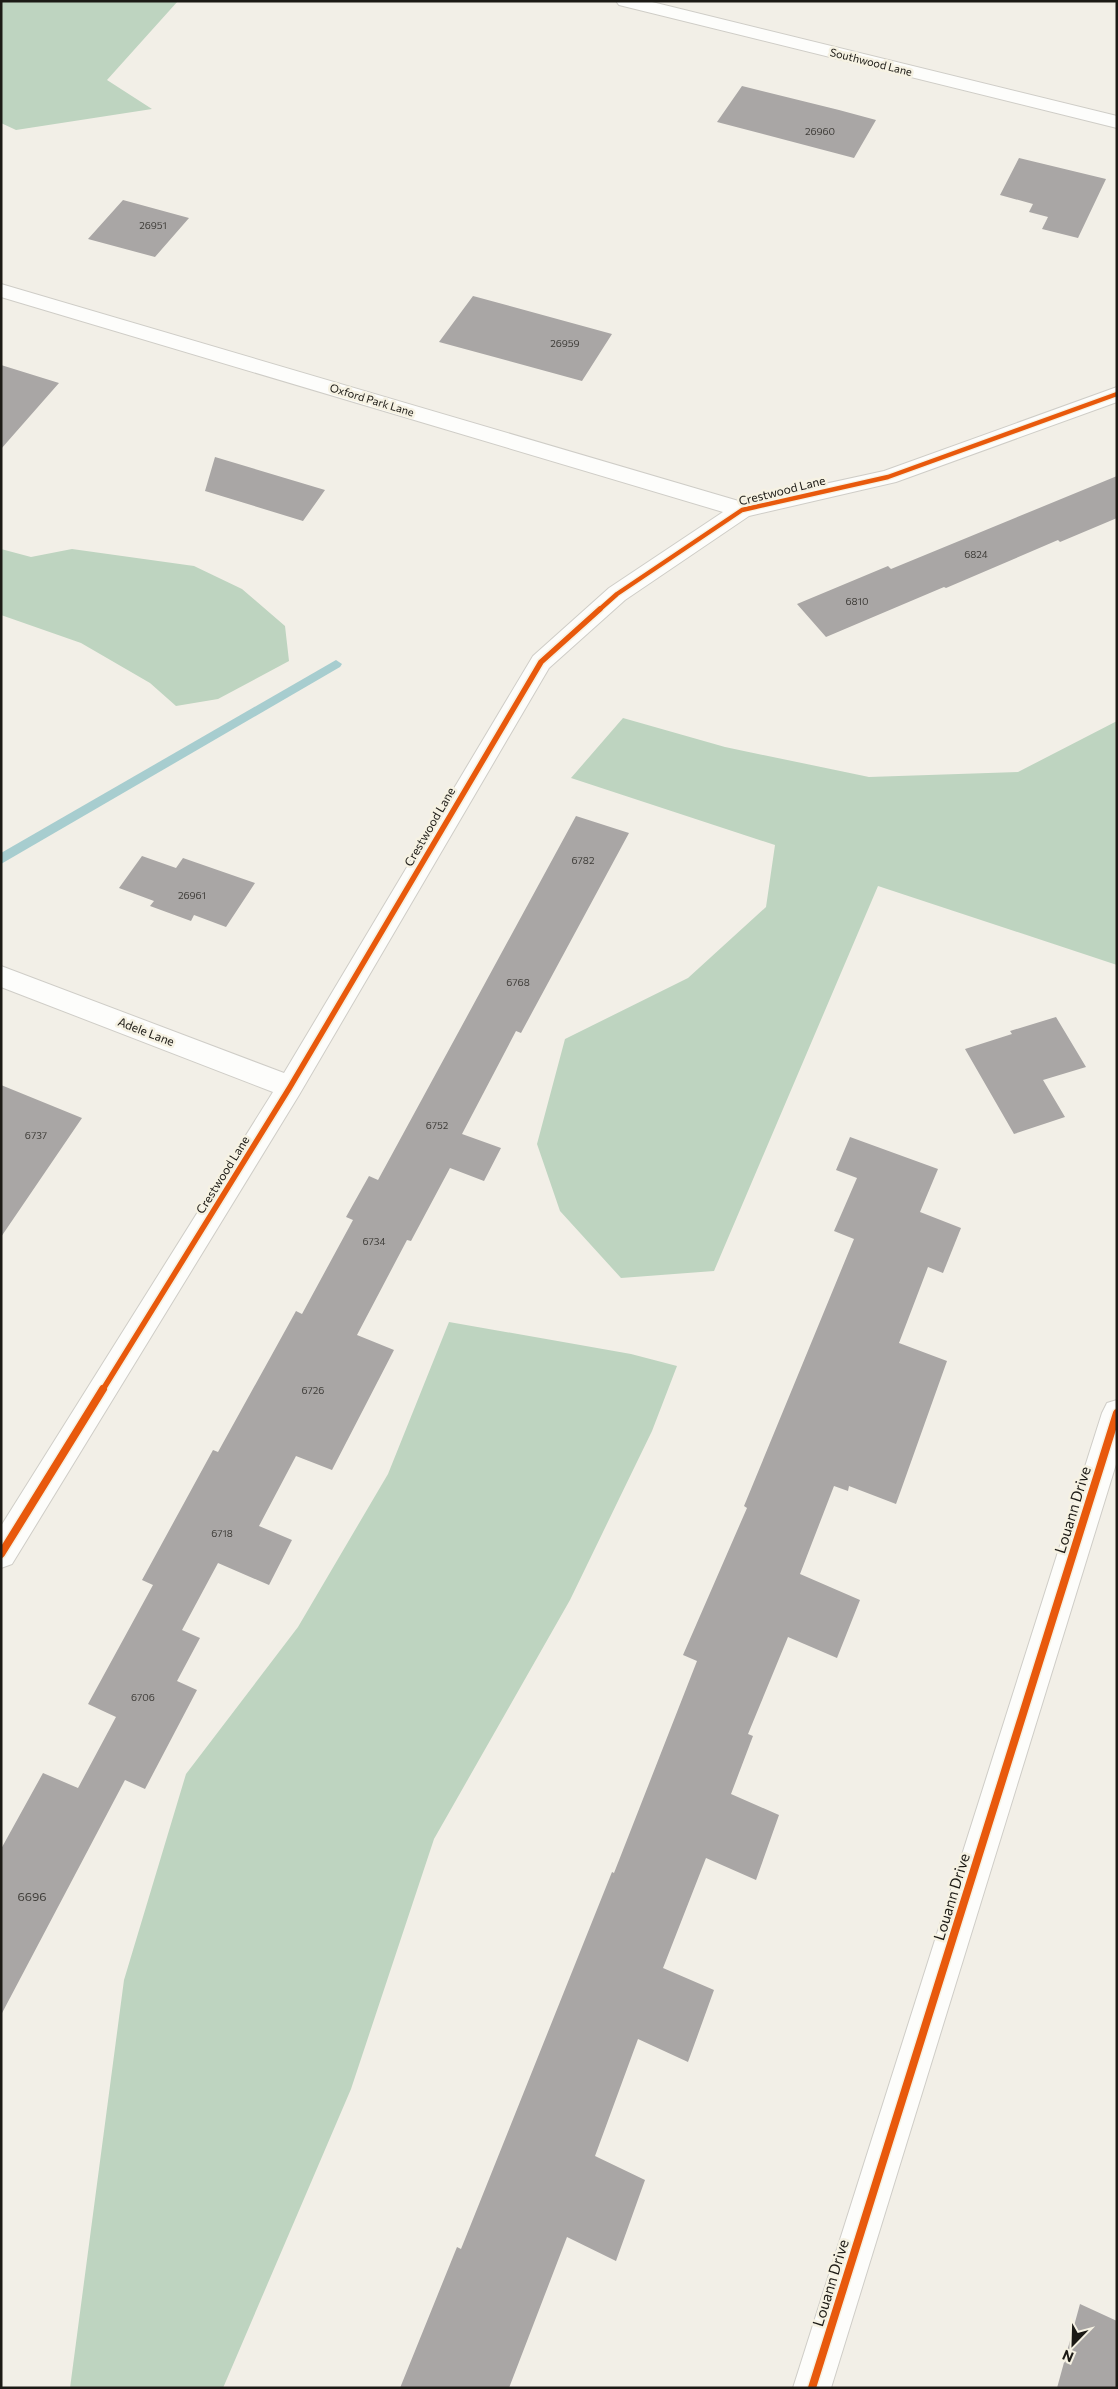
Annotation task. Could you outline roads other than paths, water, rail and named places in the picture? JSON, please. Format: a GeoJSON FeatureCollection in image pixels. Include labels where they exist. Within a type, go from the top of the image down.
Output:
{"type":"FeatureCollection","features":[{"type":"Feature","properties":{"kind":"street","name":"Southwood Lane"},"geometry":{"type":"LineString","coordinates":[[626,1],[1117,122]]}},
{"type":"Feature","properties":{"kind":"street","name":"Oxford Park Lane"},"geometry":{"type":"LineString","coordinates":[[1,290],[742,510]]}},
{"type":"Feature","properties":{"kind":"street","name":"Crestwood Lane"},"geometry":{"type":"LineString","coordinates":[[1,1554],[290,1087],[541,662],[617,594],[742,510],[888,477],[1117,394]]}},
{"type":"Feature","properties":{"kind":"street","name":"Adele Lane"},"geometry":{"type":"LineString","coordinates":[[1,976],[290,1087]]}},
{"type":"Feature","properties":{"kind":"street","name":"Louann Drive"},"geometry":{"type":"LineString","coordinates":[[812,2388],[1117,1413]]}},
{"type":"Feature","properties":{"kind":"waterway"},"geometry":{"type":"LineString","coordinates":[[1,859],[336,664]]}}]}
